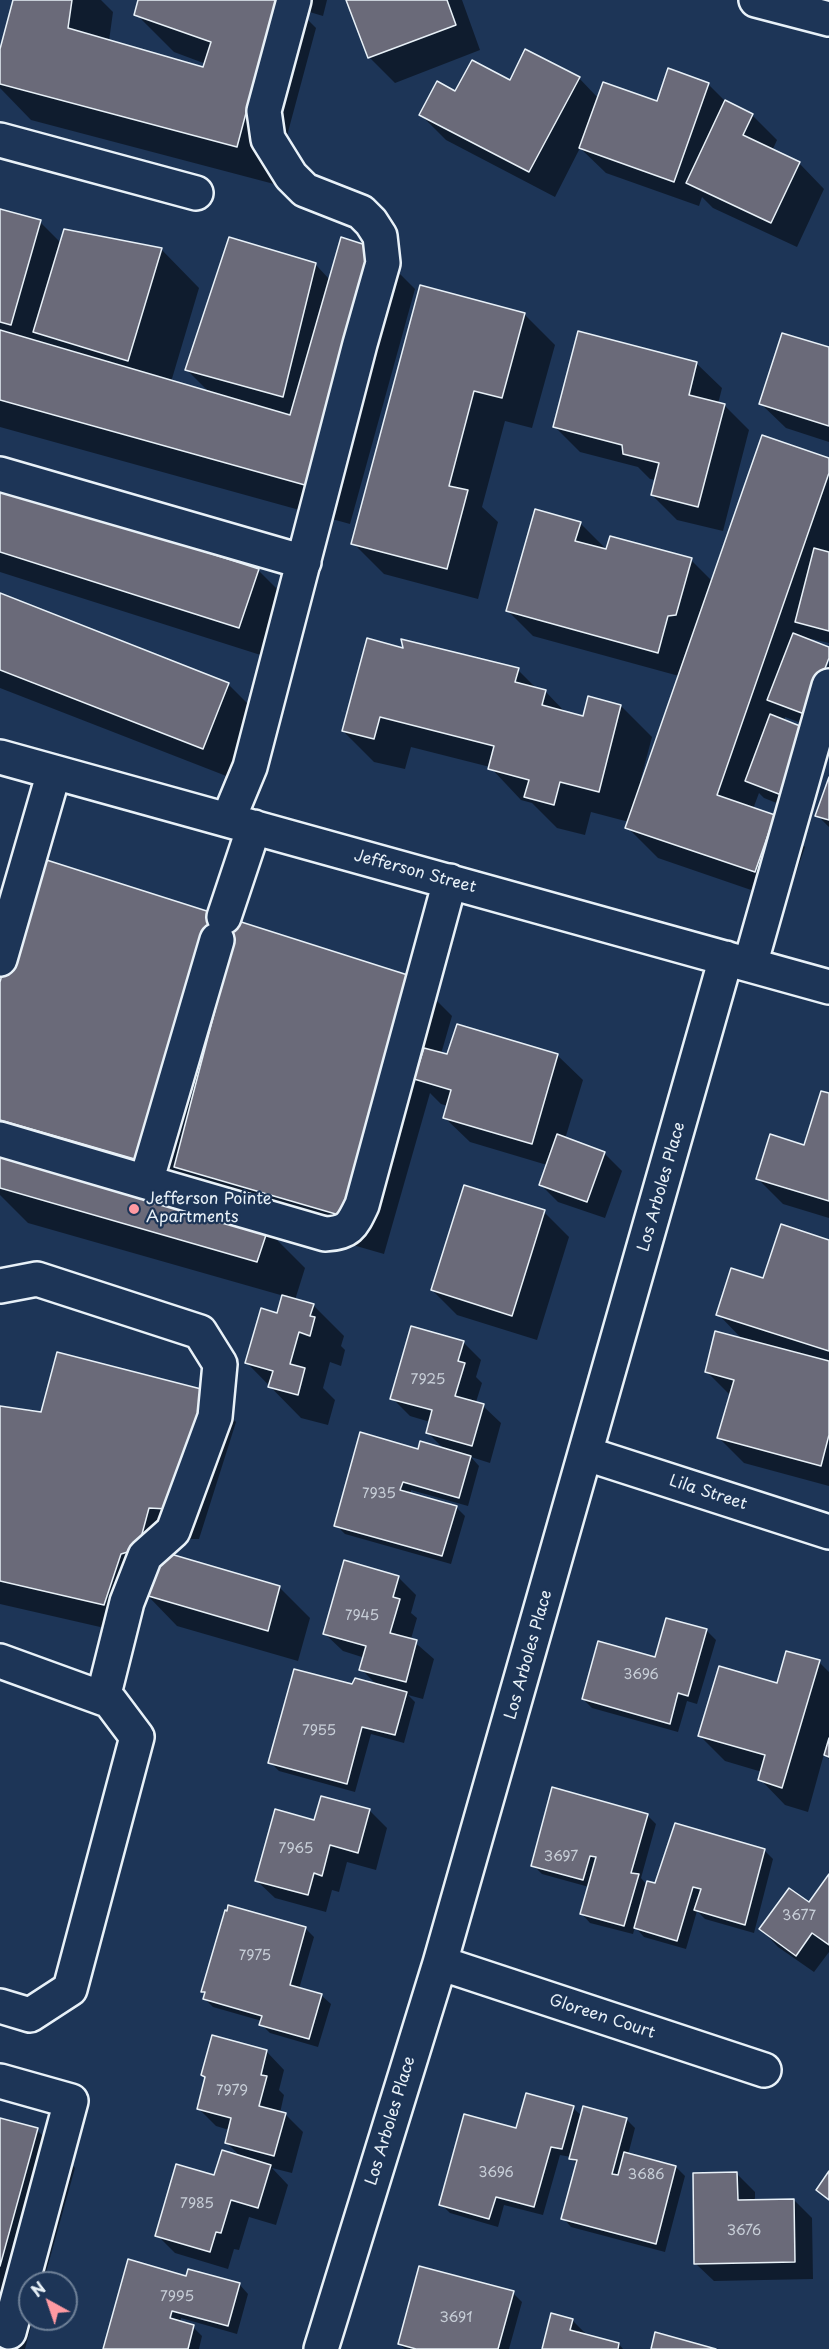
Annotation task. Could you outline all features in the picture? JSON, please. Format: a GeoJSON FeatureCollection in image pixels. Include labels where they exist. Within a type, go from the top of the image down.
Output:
{"type":"FeatureCollection","features":[{"type":"Feature","properties":{"kind":"street"},"geometry":{"type":"LineString","coordinates":[[146,1182],[221,928],[250,767],[383,263],[380,236],[371,222],[361,212],[305,189],[291,176],[268,139],[264,111],[294,0]]}},
{"type":"Feature","properties":{"kind":"street"},"geometry":{"type":"LineString","coordinates":[[756,0],[829,19]]}},
{"type":"Feature","properties":{"kind":"street"},"geometry":{"type":"LineString","coordinates":[[0,141],[196,193]]}},
{"type":"Feature","properties":{"kind":"street"},"geometry":{"type":"LineString","coordinates":[[0,474],[304,562]]}},
{"type":"Feature","properties":{"kind":"street","name":"Los Arboles Place"},"geometry":{"type":"LineString","coordinates":[[321,2349],[440,1963],[586,1454],[738,961],[829,686]]}},
{"type":"Feature","properties":{"kind":"street","name":"Jefferson Street"},"geometry":{"type":"LineString","coordinates":[[0,757],[829,987]]}},
{"type":"Feature","properties":{"kind":"street"},"geometry":{"type":"LineString","coordinates":[[0,959],[54,772]]}},
{"type":"Feature","properties":{"kind":"street"},"geometry":{"type":"LineString","coordinates":[[0,1139],[325,1234],[341,1233],[354,1222],[362,1205],[450,881]]}},
{"type":"Feature","properties":{"kind":"street"},"geometry":{"type":"LineString","coordinates":[[0,1286],[37,1280],[200,1332],[220,1364],[214,1417],[173,1531],[145,1556],[127,1602],[103,1698]]}},
{"type":"Feature","properties":{"kind":"street","name":"Lila Street"},"geometry":{"type":"LineString","coordinates":[[586,1454],[829,1532]]}},
{"type":"Feature","properties":{"kind":"street"},"geometry":{"type":"LineString","coordinates":[[0,1661],[110,1701],[137,1737],[70,1989],[30,2015],[0,2006]]}},
{"type":"Feature","properties":{"kind":"street","name":"Gloreen Court"},"geometry":{"type":"LineString","coordinates":[[440,1963],[764,2070]]}},
{"type":"Feature","properties":{"kind":"street"},"geometry":{"type":"LineString","coordinates":[[0,2081],[71,2101],[9,2332]]}},
{"type":"Feature","properties":{"kind":"building"},"geometry":{"type":"Polygon","coordinates":[[[13,0],[72,0],[68,28],[203,67],[211,42],[134,15],[138,0],[276,0],[237,147],[0,84],[0,49],[13,0]]]}},
{"type":"Feature","properties":{"kind":"building"},"geometry":{"type":"Polygon","coordinates":[[[346,0],[447,0],[456,25],[368,58],[346,0]]]}},
{"type":"Feature","properties":{"kind":"building"},"geometry":{"type":"Polygon","coordinates":[[[525,49],[580,77],[529,172],[419,115],[437,81],[455,91],[472,60],[510,80],[525,49]]]}},
{"type":"Feature","properties":{"kind":"building"},"geometry":{"type":"Polygon","coordinates":[[[668,68],[709,83],[674,182],[579,148],[603,82],[657,101],[668,68]]]}},
{"type":"Feature","properties":{"kind":"building"},"geometry":{"type":"Polygon","coordinates":[[[725,100],[753,114],[743,135],[800,162],[771,223],[686,183],[725,100]]]}},
{"type":"Feature","properties":{"kind":"building"},"geometry":{"type":"Polygon","coordinates":[[[0,209],[41,220],[11,325],[0,322],[0,209]]]}},
{"type":"Feature","properties":{"kind":"building"},"geometry":{"type":"Polygon","coordinates":[[[64,229],[162,248],[128,361],[33,332],[64,229]]]}},
{"type":"Feature","properties":{"kind":"building"},"geometry":{"type":"Polygon","coordinates":[[[229,237],[316,263],[283,397],[185,370],[229,237]]]}},
{"type":"Feature","properties":{"kind":"building"},"geometry":{"type":"Polygon","coordinates":[[[341,237],[378,249],[312,487],[0,400],[0,330],[290,415],[341,237]]]}},
{"type":"Feature","properties":{"kind":"building"},"geometry":{"type":"Polygon","coordinates":[[[420,285],[525,313],[502,398],[474,391],[449,486],[468,490],[447,569],[351,544],[420,285]]]}},
{"type":"Feature","properties":{"kind":"building"},"geometry":{"type":"Polygon","coordinates":[[[578,331],[697,362],[689,395],[725,404],[698,507],[651,495],[659,463],[623,454],[622,445],[553,427],[578,331]]]}},
{"type":"Feature","properties":{"kind":"building"},"geometry":{"type":"Polygon","coordinates":[[[782,333],[829,347],[829,426],[759,404],[782,333]]]}},
{"type":"Feature","properties":{"kind":"building"},"geometry":{"type":"Polygon","coordinates":[[[762,435],[829,458],[829,473],[717,795],[775,815],[755,872],[625,828],[762,435]]]}},
{"type":"Feature","properties":{"kind":"building"},"geometry":{"type":"Polygon","coordinates":[[[0,486],[259,569],[239,628],[0,552],[0,486]]]}},
{"type":"Feature","properties":{"kind":"building"},"geometry":{"type":"Polygon","coordinates":[[[535,509],[581,522],[575,541],[606,549],[610,536],[692,558],[676,615],[668,616],[658,653],[506,611],[535,509]]]}},
{"type":"Feature","properties":{"kind":"building"},"geometry":{"type":"Polygon","coordinates":[[[814,548],[829,552],[829,631],[795,622],[814,548]]]}},
{"type":"Feature","properties":{"kind":"building"},"geometry":{"type":"Polygon","coordinates":[[[0,593],[229,683],[203,749],[0,670],[0,593]]]}},
{"type":"Feature","properties":{"kind":"building"},"geometry":{"type":"Polygon","coordinates":[[[793,633],[829,647],[829,658],[807,715],[767,700],[793,633]]]}},
{"type":"Feature","properties":{"kind":"building"},"geometry":{"type":"Polygon","coordinates":[[[367,638],[403,648],[401,639],[519,668],[515,682],[546,690],[542,705],[583,716],[588,696],[621,705],[599,792],[560,782],[554,805],[524,797],[529,780],[488,769],[494,746],[380,717],[374,739],[342,731],[367,638]]]}},
{"type":"Feature","properties":{"kind":"building"},"geometry":{"type":"Polygon","coordinates":[[[770,714],[810,730],[784,796],[745,781],[770,714]]]}},
{"type":"Feature","properties":{"kind":"building"},"geometry":{"type":"Polygon","coordinates":[[[829,777],[829,820],[815,816],[829,777]]]}},
{"type":"Feature","properties":{"kind":"building"},"geometry":{"type":"Polygon","coordinates":[[[34,856],[414,977],[346,1217],[174,1167],[232,945],[138,1160],[0,1120],[0,982],[34,856]]]}},
{"type":"Feature","properties":{"kind":"building"},"geometry":{"type":"Polygon","coordinates":[[[457,1024],[558,1054],[532,1144],[443,1118],[451,1090],[414,1079],[424,1048],[447,1054],[457,1024]]]}},
{"type":"Feature","properties":{"kind":"building"},"geometry":{"type":"Polygon","coordinates":[[[821,1091],[829,1093],[829,1201],[756,1179],[770,1134],[804,1145],[821,1091]]]}},
{"type":"Feature","properties":{"kind":"building"},"geometry":{"type":"Polygon","coordinates":[[[557,1134],[605,1152],[587,1202],[539,1185],[557,1134]]]}},
{"type":"Feature","properties":{"kind":"building","name":"Jefferson Pointe Apartments"},"geometry":{"type":"Polygon","coordinates":[[[0,1152],[268,1229],[257,1262],[0,1188],[0,1152]]]}},
{"type":"Feature","properties":{"kind":"building"},"geometry":{"type":"Polygon","coordinates":[[[464,1185],[545,1210],[512,1316],[431,1290],[464,1185]]]}},
{"type":"Feature","properties":{"kind":"building"},"geometry":{"type":"Polygon","coordinates":[[[781,1224],[829,1240],[829,1351],[716,1315],[731,1268],[763,1278],[781,1224]]]}},
{"type":"Feature","properties":{"kind":"building"},"geometry":{"type":"Polygon","coordinates":[[[282,1295],[314,1304],[310,1316],[315,1317],[310,1336],[299,1332],[290,1364],[305,1368],[298,1395],[268,1387],[273,1371],[245,1363],[261,1308],[277,1313],[282,1295]]]}},
{"type":"Feature","properties":{"kind":"building"},"geometry":{"type":"Polygon","coordinates":[[[411,1326],[464,1341],[458,1361],[465,1363],[455,1396],[484,1404],[472,1446],[426,1433],[432,1410],[390,1399],[411,1326]]]}},
{"type":"Feature","properties":{"kind":"building"},"geometry":{"type":"Polygon","coordinates":[[[715,1331],[829,1361],[829,1435],[821,1466],[717,1438],[734,1380],[705,1372],[715,1331]]]}},
{"type":"Feature","properties":{"kind":"building"},"geometry":{"type":"Polygon","coordinates":[[[57,1352],[205,1390],[168,1509],[149,1508],[138,1549],[121,1554],[104,1605],[0,1581],[0,1406],[41,1412],[57,1352]]]}},
{"type":"Feature","properties":{"kind":"building"},"geometry":{"type":"Polygon","coordinates":[[[360,1432],[418,1449],[420,1441],[471,1456],[459,1498],[403,1482],[400,1490],[457,1506],[442,1556],[334,1526],[360,1432]]]}},
{"type":"Feature","properties":{"kind":"building"},"geometry":{"type":"Polygon","coordinates":[[[157,1550],[280,1586],[268,1631],[145,1595],[157,1550]]]}},
{"type":"Feature","properties":{"kind":"building"},"geometry":{"type":"Polygon","coordinates":[[[344,1560],[399,1576],[393,1597],[400,1599],[390,1633],[417,1640],[406,1682],[359,1670],[366,1646],[323,1634],[344,1560]]]}},
{"type":"Feature","properties":{"kind":"building"},"geometry":{"type":"Polygon","coordinates":[[[666,1618],[707,1629],[688,1696],[678,1693],[670,1724],[582,1699],[598,1641],[655,1657],[666,1618]]]}},
{"type":"Feature","properties":{"kind":"building"},"geometry":{"type":"Polygon","coordinates":[[[786,1651],[820,1660],[782,1788],[758,1780],[765,1755],[698,1736],[719,1666],[777,1683],[786,1651]]]}},
{"type":"Feature","properties":{"kind":"building"},"geometry":{"type":"Polygon","coordinates":[[[294,1669],[352,1684],[355,1678],[407,1692],[395,1735],[362,1727],[347,1784],[268,1763],[294,1669]]]}},
{"type":"Feature","properties":{"kind":"building"},"geometry":{"type":"Polygon","coordinates":[[[829,1738],[829,1757],[824,1755],[829,1738]]]}},
{"type":"Feature","properties":{"kind":"building"},"geometry":{"type":"Polygon","coordinates":[[[552,1787],[648,1814],[631,1873],[639,1874],[624,1926],[580,1914],[596,1857],[590,1856],[583,1880],[531,1866],[552,1787]]]}},
{"type":"Feature","properties":{"kind":"building"},"geometry":{"type":"Polygon","coordinates":[[[321,1796],[370,1809],[358,1853],[330,1845],[322,1876],[314,1873],[308,1895],[255,1881],[275,1809],[314,1820],[321,1796]]]}},
{"type":"Feature","properties":{"kind":"building"},"geometry":{"type":"Polygon","coordinates":[[[675,1823],[765,1849],[745,1925],[694,1910],[701,1889],[693,1887],[677,1941],[634,1928],[647,1881],[655,1883],[675,1823]]]}},
{"type":"Feature","properties":{"kind":"building"},"geometry":{"type":"Polygon","coordinates":[[[829,1874],[829,1945],[812,1933],[796,1956],[759,1929],[789,1888],[809,1902],[829,1874]]]}},
{"type":"Feature","properties":{"kind":"building"},"geometry":{"type":"Polygon","coordinates":[[[228,1905],[306,1927],[290,1985],[322,1994],[309,2039],[259,2025],[262,2016],[203,1999],[205,1992],[201,1992],[228,1905]]]}},
{"type":"Feature","properties":{"kind":"building"},"geometry":{"type":"Polygon","coordinates":[[[212,2035],[267,2050],[261,2075],[267,2076],[259,2106],[286,2113],[274,2156],[225,2143],[231,2118],[197,2109],[205,2077],[201,2075],[212,2035]]]}},
{"type":"Feature","properties":{"kind":"building"},"geometry":{"type":"Polygon","coordinates":[[[526,2093],[574,2106],[562,2149],[551,2147],[534,2207],[496,2197],[489,2219],[439,2205],[464,2114],[516,2128],[526,2093]]]}},
{"type":"Feature","properties":{"kind":"building"},"geometry":{"type":"Polygon","coordinates":[[[583,2106],[627,2118],[612,2174],[618,2175],[624,2152],[676,2166],[656,2244],[561,2219],[577,2160],[569,2159],[583,2106]]]}},
{"type":"Feature","properties":{"kind":"building"},"geometry":{"type":"Polygon","coordinates":[[[0,2118],[38,2128],[0,2266],[0,2118]]]}},
{"type":"Feature","properties":{"kind":"building"},"geometry":{"type":"Polygon","coordinates":[[[222,2150],[271,2165],[258,2208],[231,2200],[221,2233],[216,2232],[210,2252],[155,2236],[176,2164],[214,2175],[222,2150]]]}},
{"type":"Feature","properties":{"kind":"building"},"geometry":{"type":"Polygon","coordinates":[[[829,2171],[829,2200],[816,2190],[829,2171]]]}},
{"type":"Feature","properties":{"kind":"building"},"geometry":{"type":"Polygon","coordinates":[[[737,2172],[738,2200],[794,2199],[795,2262],[694,2264],[693,2173],[737,2172]]]}},
{"type":"Feature","properties":{"kind":"building"},"geometry":{"type":"Polygon","coordinates":[[[128,2259],[186,2276],[188,2269],[240,2283],[228,2326],[172,2311],[170,2318],[194,2325],[188,2349],[103,2349],[128,2259]]]}},
{"type":"Feature","properties":{"kind":"building"},"geometry":{"type":"Polygon","coordinates":[[[419,2266],[514,2291],[498,2349],[416,2349],[398,2344],[419,2266]]]}},
{"type":"Feature","properties":{"kind":"building"},"geometry":{"type":"Polygon","coordinates":[[[551,2313],[573,2319],[570,2330],[619,2343],[618,2349],[542,2349],[551,2313]]]}},
{"type":"Feature","properties":{"kind":"building"},"geometry":{"type":"Polygon","coordinates":[[[655,2332],[716,2349],[651,2349],[655,2332]]]}},
{"type":"Feature","properties":{"kind":"place","name":"Jefferson Pointe Apartments"},"geometry":{"type":"Point","coordinates":[134,1209]}}]}
